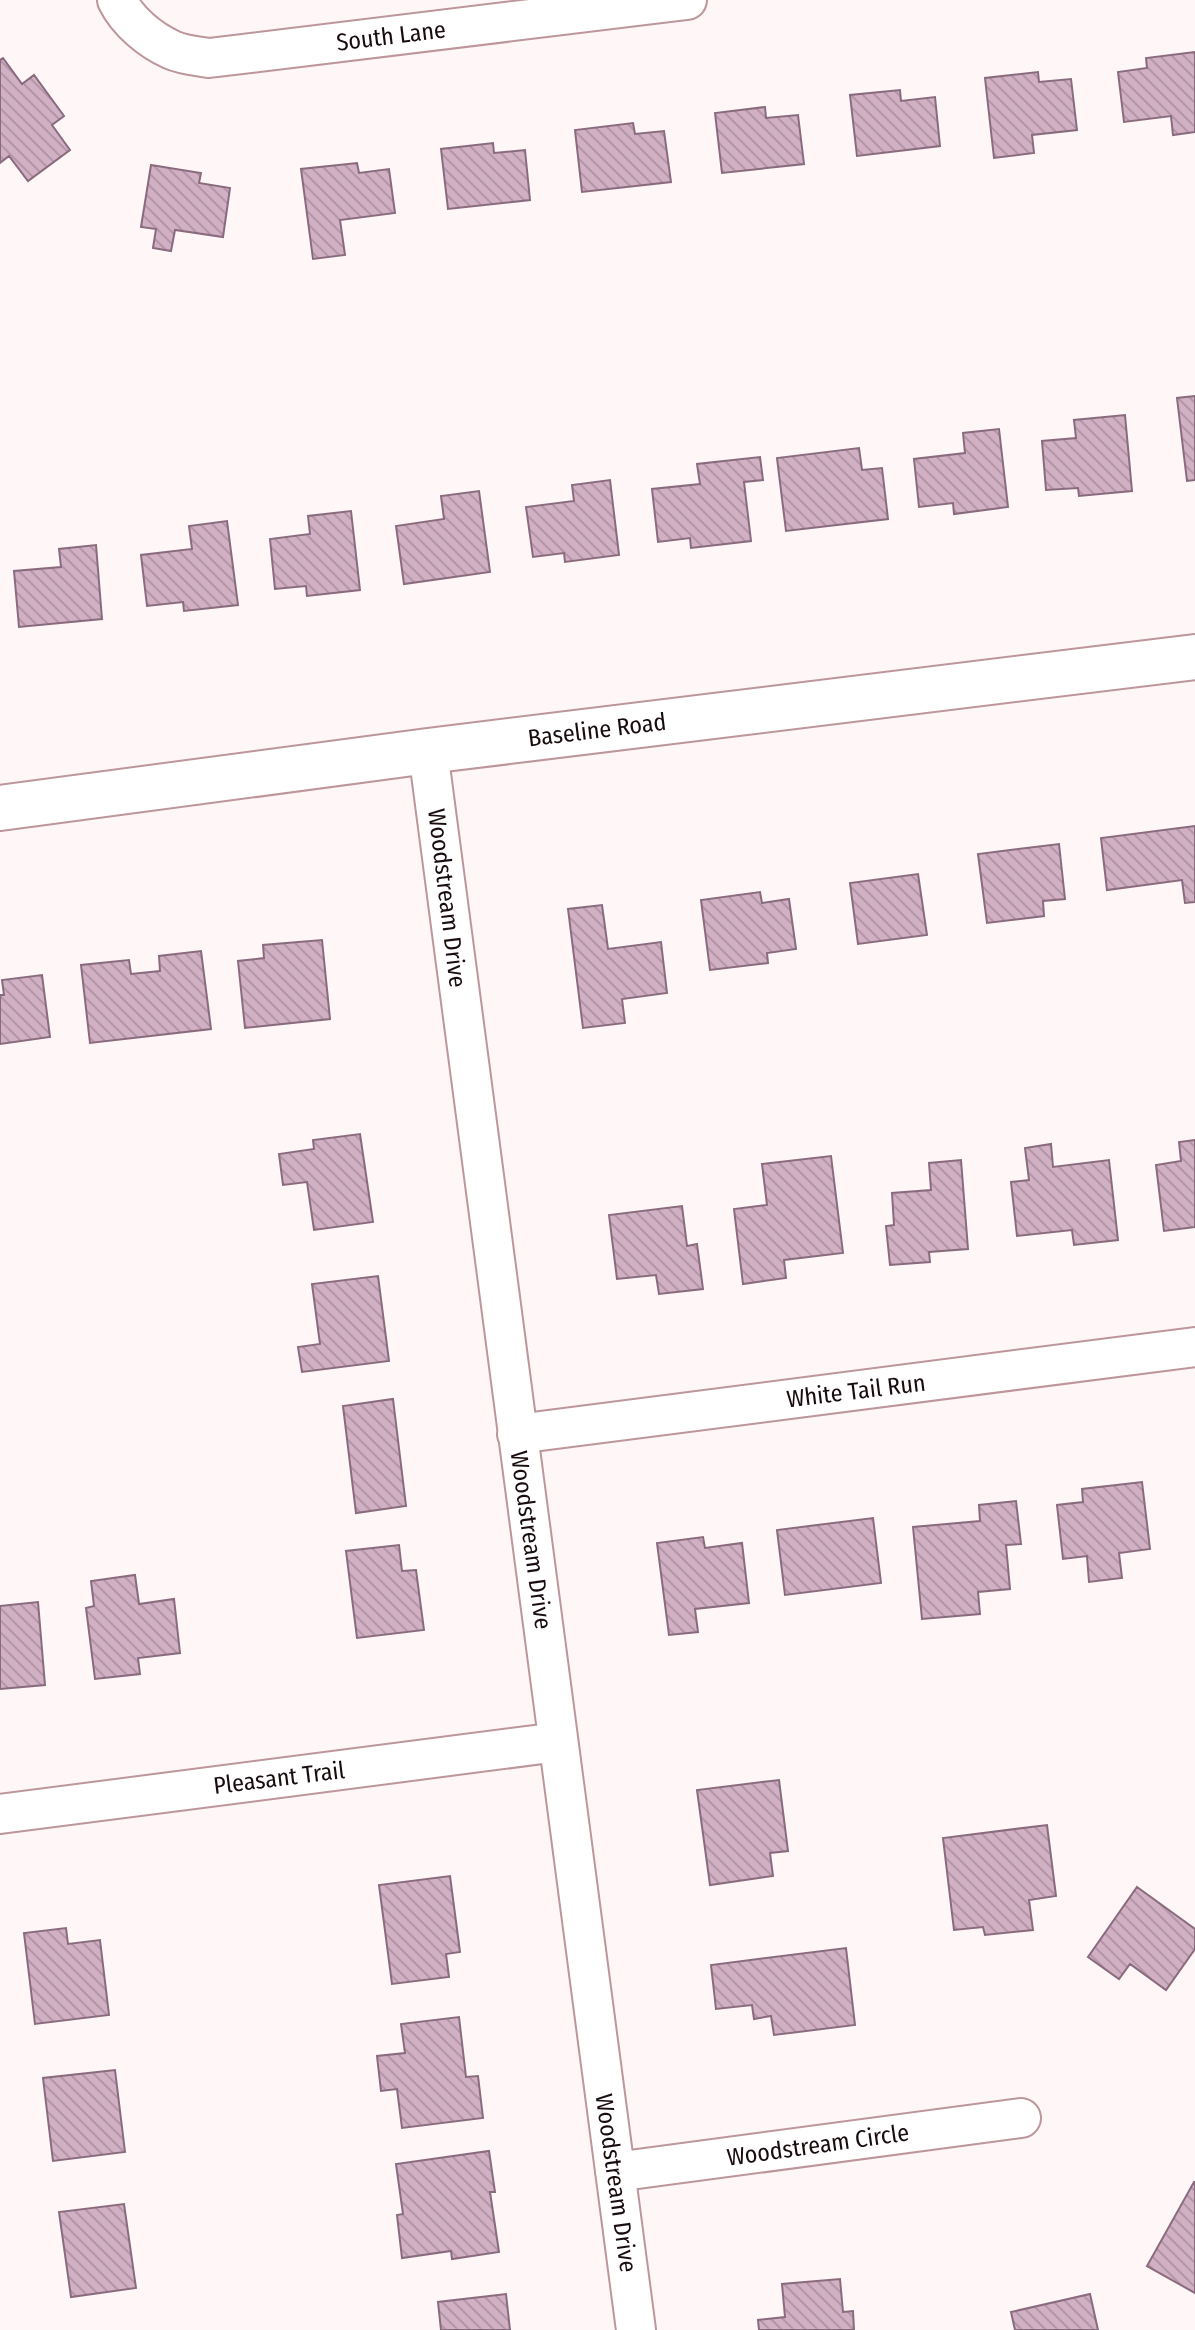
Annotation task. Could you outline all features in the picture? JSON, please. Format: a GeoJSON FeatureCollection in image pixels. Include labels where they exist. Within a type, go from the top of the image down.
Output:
{"type":"FeatureCollection","features":[{"type":"Feature","properties":{"kind":"street","name":"South Lane"},"geometry":{"type":"LineString","coordinates":[[117,0],[123,11],[147,36],[174,51],[209,58],[687,0]]}},
{"type":"Feature","properties":{"kind":"street","name":"Baseline Road"},"geometry":{"type":"LineString","coordinates":[[0,808],[428,751],[1195,657]]}},
{"type":"Feature","properties":{"kind":"street","name":"Woodstream Drive"},"geometry":{"type":"LineString","coordinates":[[428,751],[636,2330]]}},
{"type":"Feature","properties":{"kind":"street","name":"White Tail Run"},"geometry":{"type":"LineString","coordinates":[[517,1434],[1195,1347]]}},
{"type":"Feature","properties":{"kind":"street","name":"Pleasant Trail"},"geometry":{"type":"LineString","coordinates":[[0,1814],[558,1742]]}},
{"type":"Feature","properties":{"kind":"street","name":"Woodstream Circle"},"geometry":{"type":"LineString","coordinates":[[615,2172],[1021,2118]]}},
{"type":"Feature","properties":{"kind":"building"},"geometry":{"type":"Polygon","coordinates":[[[1195,52],[1195,132],[1173,135],[1171,116],[1124,122],[1118,72],[1147,68],[1146,58],[1195,52]]]}},
{"type":"Feature","properties":{"kind":"building"},"geometry":{"type":"Polygon","coordinates":[[[3,58],[22,84],[34,75],[64,116],[52,125],[70,150],[28,181],[9,156],[0,163],[0,60],[3,58]]]}},
{"type":"Feature","properties":{"kind":"building"},"geometry":{"type":"Polygon","coordinates":[[[1038,72],[1039,82],[1071,79],[1077,130],[1032,135],[1034,153],[994,158],[985,78],[1038,72]]]}},
{"type":"Feature","properties":{"kind":"building"},"geometry":{"type":"Polygon","coordinates":[[[900,90],[901,101],[935,97],[940,146],[857,156],[850,95],[900,90]]]}},
{"type":"Feature","properties":{"kind":"building"},"geometry":{"type":"Polygon","coordinates":[[[765,107],[766,118],[798,115],[804,164],[722,173],[715,113],[765,107]]]}},
{"type":"Feature","properties":{"kind":"building"},"geometry":{"type":"Polygon","coordinates":[[[633,123],[635,134],[664,131],[671,182],[582,192],[575,130],[633,123]]]}},
{"type":"Feature","properties":{"kind":"building"},"geometry":{"type":"Polygon","coordinates":[[[493,143],[494,153],[525,150],[530,200],[448,209],[441,149],[493,143]]]}},
{"type":"Feature","properties":{"kind":"building"},"geometry":{"type":"Polygon","coordinates":[[[357,163],[359,173],[389,169],[395,213],[340,220],[345,255],[313,259],[301,169],[357,163]]]}},
{"type":"Feature","properties":{"kind":"building"},"geometry":{"type":"Polygon","coordinates":[[[151,165],[201,173],[199,183],[230,188],[223,237],[175,230],[171,251],[153,248],[156,229],[141,227],[151,165]]]}},
{"type":"Feature","properties":{"kind":"building"},"geometry":{"type":"Polygon","coordinates":[[[1195,396],[1195,480],[1187,481],[1177,398],[1195,396]]]}},
{"type":"Feature","properties":{"kind":"building"},"geometry":{"type":"Polygon","coordinates":[[[1125,415],[1132,491],[1079,496],[1078,488],[1046,490],[1042,441],[1076,438],[1074,420],[1125,415]]]}},
{"type":"Feature","properties":{"kind":"building"},"geometry":{"type":"Polygon","coordinates":[[[999,429],[1008,507],[954,514],[953,503],[919,507],[914,459],[965,453],[963,433],[999,429]]]}},
{"type":"Feature","properties":{"kind":"building"},"geometry":{"type":"Polygon","coordinates":[[[859,448],[862,470],[882,468],[888,519],[786,531],[777,458],[859,448]]]}},
{"type":"Feature","properties":{"kind":"building"},"geometry":{"type":"Polygon","coordinates":[[[760,457],[763,480],[744,482],[751,541],[691,548],[690,538],[658,542],[652,489],[700,484],[697,464],[760,457]]]}},
{"type":"Feature","properties":{"kind":"building"},"geometry":{"type":"Polygon","coordinates":[[[610,480],[619,555],[565,562],[564,553],[533,557],[526,507],[574,501],[572,485],[610,480]]]}},
{"type":"Feature","properties":{"kind":"building"},"geometry":{"type":"Polygon","coordinates":[[[479,491],[490,572],[404,584],[396,526],[444,519],[441,496],[479,491]]]}},
{"type":"Feature","properties":{"kind":"building"},"geometry":{"type":"Polygon","coordinates":[[[351,511],[360,590],[307,596],[306,586],[275,589],[270,539],[310,534],[308,516],[351,511]]]}},
{"type":"Feature","properties":{"kind":"building"},"geometry":{"type":"Polygon","coordinates":[[[227,521],[238,605],[184,611],[183,602],[147,606],[141,555],[192,549],[189,526],[227,521]]]}},
{"type":"Feature","properties":{"kind":"building"},"geometry":{"type":"Polygon","coordinates":[[[96,545],[102,619],[19,627],[14,571],[61,567],[59,549],[96,545]]]}},
{"type":"Feature","properties":{"kind":"building"},"geometry":{"type":"Polygon","coordinates":[[[1195,826],[1195,902],[1185,903],[1182,880],[1107,890],[1101,838],[1195,826]]]}},
{"type":"Feature","properties":{"kind":"building"},"geometry":{"type":"Polygon","coordinates":[[[1059,844],[1065,899],[1043,901],[1044,916],[987,923],[978,854],[1059,844]]]}},
{"type":"Feature","properties":{"kind":"building"},"geometry":{"type":"Polygon","coordinates":[[[918,874],[927,935],[858,944],[850,883],[918,874]]]}},
{"type":"Feature","properties":{"kind":"building"},"geometry":{"type":"Polygon","coordinates":[[[760,892],[762,903],[789,899],[796,949],[767,953],[768,963],[710,970],[701,900],[760,892]]]}},
{"type":"Feature","properties":{"kind":"building"},"geometry":{"type":"Polygon","coordinates":[[[602,905],[608,949],[661,942],[667,993],[622,999],[625,1023],[583,1028],[568,909],[602,905]]]}},
{"type":"Feature","properties":{"kind":"building"},"geometry":{"type":"Polygon","coordinates":[[[322,940],[330,1019],[245,1028],[238,961],[264,958],[263,945],[322,940]]]}},
{"type":"Feature","properties":{"kind":"building"},"geometry":{"type":"Polygon","coordinates":[[[201,951],[211,1029],[90,1043],[81,965],[129,960],[131,974],[160,971],[159,956],[201,951]]]}},
{"type":"Feature","properties":{"kind":"building"},"geometry":{"type":"Polygon","coordinates":[[[42,975],[50,1037],[0,1044],[0,995],[4,995],[2,980],[42,975]]]}},
{"type":"Feature","properties":{"kind":"building"},"geometry":{"type":"Polygon","coordinates":[[[360,1134],[373,1222],[314,1230],[307,1182],[283,1185],[279,1154],[314,1149],[313,1140],[360,1134]]]}},
{"type":"Feature","properties":{"kind":"building"},"geometry":{"type":"Polygon","coordinates":[[[1195,1140],[1195,1227],[1164,1231],[1156,1165],[1181,1161],[1179,1142],[1195,1140]]]}},
{"type":"Feature","properties":{"kind":"building"},"geometry":{"type":"Polygon","coordinates":[[[1051,1144],[1053,1167],[1109,1160],[1118,1240],[1074,1245],[1072,1230],[1017,1236],[1011,1182],[1029,1180],[1025,1148],[1051,1144]]]}},
{"type":"Feature","properties":{"kind":"building"},"geometry":{"type":"Polygon","coordinates":[[[831,1156],[843,1253],[784,1260],[786,1278],[743,1284],[734,1209],[767,1205],[762,1164],[831,1156]]]}},
{"type":"Feature","properties":{"kind":"building"},"geometry":{"type":"Polygon","coordinates":[[[961,1160],[968,1249],[929,1252],[930,1262],[890,1265],[886,1226],[894,1225],[892,1193],[931,1190],[929,1163],[961,1160]]]}},
{"type":"Feature","properties":{"kind":"building"},"geometry":{"type":"Polygon","coordinates":[[[682,1206],[687,1246],[697,1244],[703,1289],[659,1294],[656,1275],[617,1279],[609,1215],[682,1206]]]}},
{"type":"Feature","properties":{"kind":"building"},"geometry":{"type":"Polygon","coordinates":[[[378,1276],[389,1361],[302,1372],[298,1347],[320,1344],[312,1284],[378,1276]]]}},
{"type":"Feature","properties":{"kind":"building"},"geometry":{"type":"Polygon","coordinates":[[[393,1399],[406,1506],[356,1513],[343,1406],[393,1399]]]}},
{"type":"Feature","properties":{"kind":"building"},"geometry":{"type":"Polygon","coordinates":[[[1142,1482],[1150,1549],[1119,1553],[1122,1578],[1089,1582],[1087,1556],[1063,1559],[1057,1505],[1083,1502],[1082,1489],[1142,1482]]]}},
{"type":"Feature","properties":{"kind":"building"},"geometry":{"type":"Polygon","coordinates":[[[1016,1501],[1021,1544],[1006,1545],[1010,1589],[978,1592],[980,1614],[922,1619],[913,1527],[980,1521],[979,1505],[1016,1501]]]}},
{"type":"Feature","properties":{"kind":"building"},"geometry":{"type":"Polygon","coordinates":[[[873,1518],[881,1583],[785,1595],[777,1530],[873,1518]]]}},
{"type":"Feature","properties":{"kind":"building"},"geometry":{"type":"Polygon","coordinates":[[[703,1537],[705,1548],[742,1543],[749,1603],[695,1609],[698,1632],[669,1635],[657,1543],[703,1537]]]}},
{"type":"Feature","properties":{"kind":"building"},"geometry":{"type":"Polygon","coordinates":[[[399,1545],[402,1571],[416,1570],[424,1630],[357,1638],[346,1551],[399,1545]]]}},
{"type":"Feature","properties":{"kind":"building"},"geometry":{"type":"Polygon","coordinates":[[[135,1575],[139,1604],[174,1599],[180,1653],[138,1658],[140,1674],[95,1679],[86,1608],[94,1606],[91,1581],[135,1575]]]}},
{"type":"Feature","properties":{"kind":"building"},"geometry":{"type":"Polygon","coordinates":[[[38,1602],[45,1685],[0,1689],[0,1606],[38,1602]]]}},
{"type":"Feature","properties":{"kind":"building"},"geometry":{"type":"Polygon","coordinates":[[[779,1780],[788,1851],[770,1853],[773,1876],[710,1885],[697,1790],[779,1780]]]}},
{"type":"Feature","properties":{"kind":"building"},"geometry":{"type":"Polygon","coordinates":[[[1047,1825],[1056,1896],[1029,1900],[1033,1930],[985,1935],[983,1927],[954,1930],[943,1838],[1047,1825]]]}},
{"type":"Feature","properties":{"kind":"building"},"geometry":{"type":"Polygon","coordinates":[[[450,1876],[460,1952],[446,1954],[449,1977],[392,1984],[379,1885],[450,1876]]]}},
{"type":"Feature","properties":{"kind":"building"},"geometry":{"type":"Polygon","coordinates":[[[1137,1887],[1195,1929],[1195,1949],[1166,1990],[1130,1964],[1119,1979],[1088,1957],[1137,1887]]]}},
{"type":"Feature","properties":{"kind":"building"},"geometry":{"type":"Polygon","coordinates":[[[66,1928],[68,1944],[100,1940],[109,2015],[35,2024],[24,1933],[66,1928]]]}},
{"type":"Feature","properties":{"kind":"building"},"geometry":{"type":"Polygon","coordinates":[[[846,1948],[855,2025],[774,2035],[771,2016],[754,2019],[752,2005],[716,2009],[711,1965],[846,1948]]]}},
{"type":"Feature","properties":{"kind":"building"},"geometry":{"type":"Polygon","coordinates":[[[459,2017],[466,2077],[478,2076],[483,2118],[402,2128],[397,2089],[381,2091],[377,2056],[405,2053],[401,2024],[459,2017]]]}},
{"type":"Feature","properties":{"kind":"building"},"geometry":{"type":"Polygon","coordinates":[[[115,2070],[125,2152],[53,2161],[43,2078],[115,2070]]]}},
{"type":"Feature","properties":{"kind":"building"},"geometry":{"type":"Polygon","coordinates":[[[489,2151],[495,2192],[490,2192],[499,2252],[452,2259],[451,2251],[402,2258],[397,2215],[403,2214],[396,2164],[489,2151]]]}},
{"type":"Feature","properties":{"kind":"building"},"geometry":{"type":"Polygon","coordinates":[[[1195,2182],[1195,2293],[1147,2266],[1195,2182]]]}},
{"type":"Feature","properties":{"kind":"building"},"geometry":{"type":"Polygon","coordinates":[[[124,2204],[136,2288],[71,2297],[59,2212],[124,2204]]]}},
{"type":"Feature","properties":{"kind":"building"},"geometry":{"type":"Polygon","coordinates":[[[840,2279],[843,2312],[853,2311],[854,2330],[759,2330],[758,2320],[785,2317],[782,2284],[840,2279]]]}},
{"type":"Feature","properties":{"kind":"building"},"geometry":{"type":"Polygon","coordinates":[[[506,2294],[510,2330],[441,2330],[438,2302],[506,2294]]]}},
{"type":"Feature","properties":{"kind":"building"},"geometry":{"type":"Polygon","coordinates":[[[1090,2294],[1098,2330],[1015,2330],[1011,2312],[1090,2294]]]}}]}
